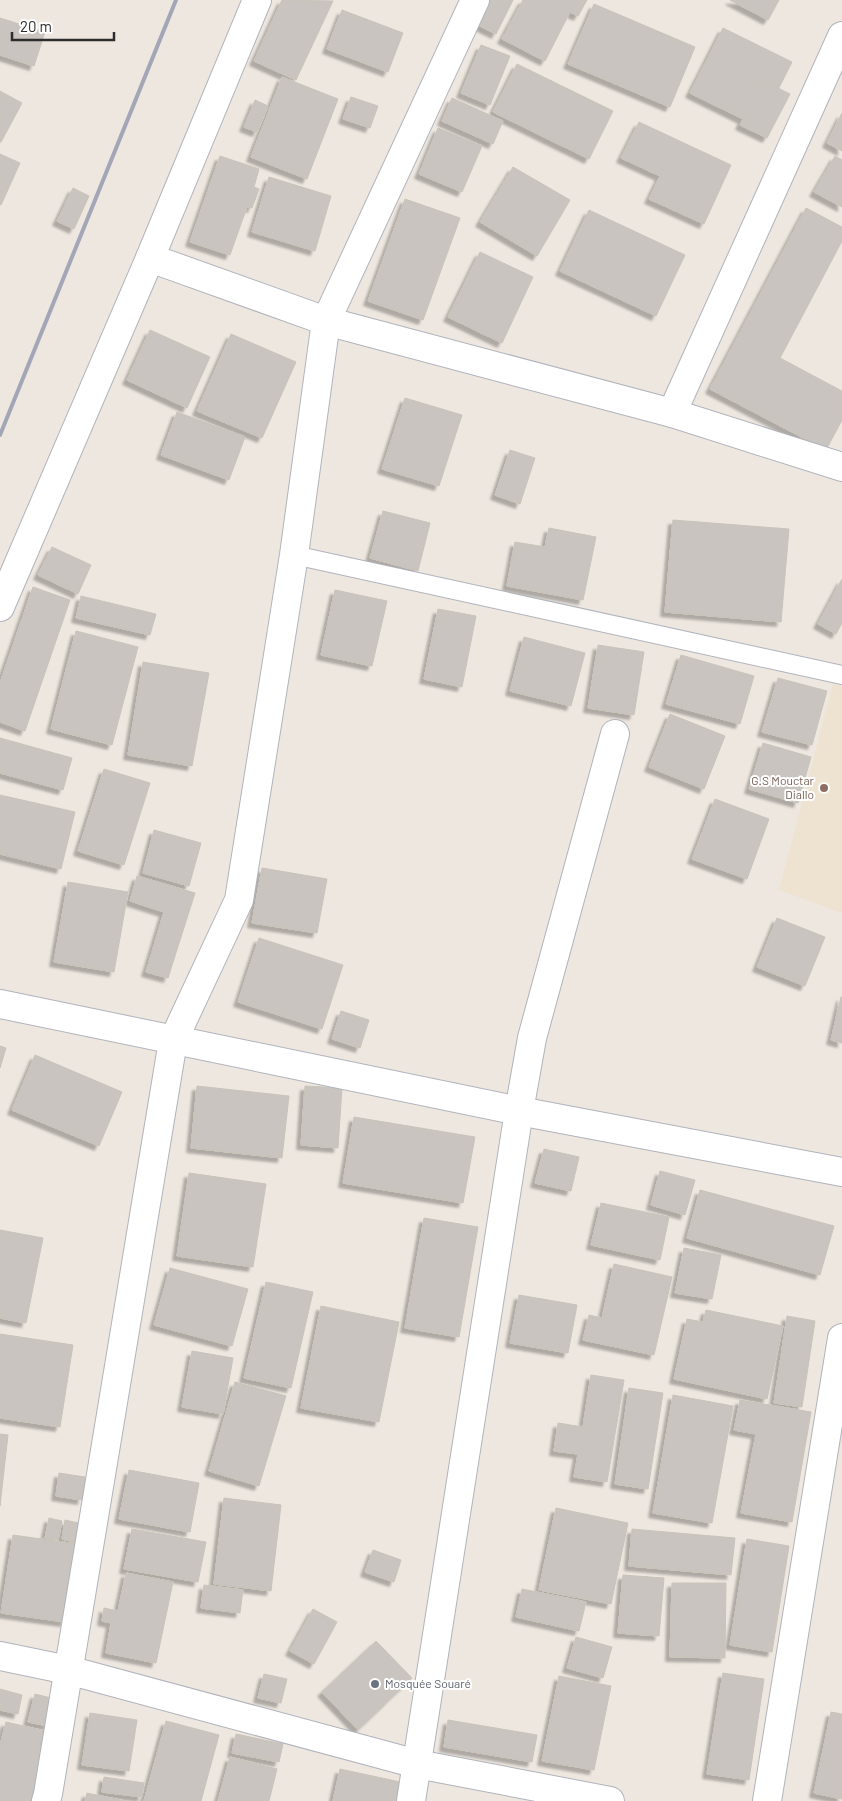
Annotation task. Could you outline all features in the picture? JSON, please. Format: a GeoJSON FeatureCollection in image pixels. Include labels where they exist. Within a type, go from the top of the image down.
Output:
{"type":"FeatureCollection","features":[{"type":"Feature","properties":{"kind":"street"},"geometry":{"type":"LineString","coordinates":[[0,606],[150,258],[257,0]]}},
{"type":"Feature","properties":{"kind":"street"},"geometry":{"type":"LineString","coordinates":[[46,1801],[173,1041],[239,900],[294,555],[326,321],[475,0]]}},
{"type":"Feature","properties":{"kind":"street"},"geometry":{"type":"LineString","coordinates":[[672,413],[842,36]]}},
{"type":"Feature","properties":{"kind":"street"},"geometry":{"type":"LineString","coordinates":[[150,258],[326,321],[672,413],[842,467]]}},
{"type":"Feature","properties":{"kind":"street"},"geometry":{"type":"LineString","coordinates":[[411,1801],[519,1110],[532,1038],[614,734]]}},
{"type":"Feature","properties":{"kind":"street"},"geometry":{"type":"LineString","coordinates":[[0,1004],[173,1041],[842,1172]]}},
{"type":"Feature","properties":{"kind":"street"},"geometry":{"type":"LineString","coordinates":[[767,1801],[842,1338]]}},
{"type":"Feature","properties":{"kind":"street"},"geometry":{"type":"LineString","coordinates":[[0,1656],[68,1670],[416,1764],[610,1801]]}},
{"type":"Feature","properties":{"kind":"lane"},"geometry":{"type":"LineString","coordinates":[[294,555],[842,675]]}},
{"type":"Feature","properties":{"kind":"shaded area","name":"G.S Mouctar Diallo"},"geometry":{"type":"Polygon","coordinates":[[[833,684],[842,686],[842,913],[779,890],[833,684]]]}},
{"type":"Feature","properties":{"kind":"building"},"geometry":{"type":"Polygon","coordinates":[[[282,0],[333,1],[296,80],[254,61],[282,0]]]}},
{"type":"Feature","properties":{"kind":"building"},"geometry":{"type":"Polygon","coordinates":[[[490,0],[513,0],[496,34],[478,25],[490,0]]]}},
{"type":"Feature","properties":{"kind":"building"},"geometry":{"type":"Polygon","coordinates":[[[523,0],[587,0],[578,16],[570,12],[545,61],[502,39],[523,0]]]}},
{"type":"Feature","properties":{"kind":"building"},"geometry":{"type":"Polygon","coordinates":[[[730,0],[779,0],[768,20],[730,0]]]}},
{"type":"Feature","properties":{"kind":"building"},"geometry":{"type":"Polygon","coordinates":[[[594,4],[695,47],[670,107],[568,64],[594,4]]]}},
{"type":"Feature","properties":{"kind":"building"},"geometry":{"type":"Polygon","coordinates":[[[342,10],[403,33],[388,72],[327,49],[342,10]]]}},
{"type":"Feature","properties":{"kind":"building"},"geometry":{"type":"Polygon","coordinates":[[[0,18],[45,32],[34,66],[0,55],[0,18]]]}},
{"type":"Feature","properties":{"kind":"building"},"geometry":{"type":"Polygon","coordinates":[[[723,28],[792,62],[759,127],[690,93],[723,28]]]}},
{"type":"Feature","properties":{"kind":"building"},"geometry":{"type":"Polygon","coordinates":[[[481,45],[510,56],[490,105],[461,93],[481,45]]]}},
{"type":"Feature","properties":{"kind":"building"},"geometry":{"type":"Polygon","coordinates":[[[517,64],[613,111],[589,159],[493,112],[517,64]]]}},
{"type":"Feature","properties":{"kind":"building"},"geometry":{"type":"Polygon","coordinates":[[[282,77],[338,99],[307,179],[251,157],[282,77]]]}},
{"type":"Feature","properties":{"kind":"building"},"geometry":{"type":"Polygon","coordinates":[[[762,80],[790,94],[767,138],[740,125],[762,80]]]}},
{"type":"Feature","properties":{"kind":"building"},"geometry":{"type":"Polygon","coordinates":[[[0,91],[22,103],[1,142],[0,142],[0,91]]]}},
{"type":"Feature","properties":{"kind":"building"},"geometry":{"type":"Polygon","coordinates":[[[351,97],[378,106],[370,128],[343,119],[351,97]]]}},
{"type":"Feature","properties":{"kind":"building"},"geometry":{"type":"Polygon","coordinates":[[[452,98],[503,121],[493,144],[442,121],[452,98]]]}},
{"type":"Feature","properties":{"kind":"building"},"geometry":{"type":"Polygon","coordinates":[[[255,100],[268,106],[257,132],[244,127],[255,100]]]}},
{"type":"Feature","properties":{"kind":"building"},"geometry":{"type":"Polygon","coordinates":[[[842,113],[842,151],[827,143],[842,113]]]}},
{"type":"Feature","properties":{"kind":"building"},"geometry":{"type":"Polygon","coordinates":[[[639,122],[731,165],[704,224],[649,199],[660,176],[621,158],[639,122]]]}},
{"type":"Feature","properties":{"kind":"building"},"geometry":{"type":"Polygon","coordinates":[[[438,128],[482,146],[462,192],[419,174],[438,128]]]}},
{"type":"Feature","properties":{"kind":"building"},"geometry":{"type":"Polygon","coordinates":[[[0,154],[20,163],[1,205],[0,204],[0,154]]]}},
{"type":"Feature","properties":{"kind":"building"},"geometry":{"type":"Polygon","coordinates":[[[220,156],[259,169],[254,187],[259,189],[252,208],[247,207],[230,255],[190,242],[220,156]]]}},
{"type":"Feature","properties":{"kind":"building"},"geometry":{"type":"Polygon","coordinates":[[[835,156],[842,160],[842,207],[814,192],[835,156]]]}},
{"type":"Feature","properties":{"kind":"building"},"geometry":{"type":"Polygon","coordinates":[[[513,167],[570,200],[537,256],[480,222],[513,167]]]}},
{"type":"Feature","properties":{"kind":"building"},"geometry":{"type":"Polygon","coordinates":[[[269,177],[331,196],[315,251],[252,232],[269,177]]]}},
{"type":"Feature","properties":{"kind":"building"},"geometry":{"type":"Polygon","coordinates":[[[73,188],[89,196],[74,229],[57,221],[73,188]]]}},
{"type":"Feature","properties":{"kind":"building"},"geometry":{"type":"Polygon","coordinates":[[[405,199],[460,218],[423,320],[368,301],[405,199]]]}},
{"type":"Feature","properties":{"kind":"building"},"geometry":{"type":"Polygon","coordinates":[[[806,208],[842,227],[842,241],[780,358],[842,391],[842,420],[826,450],[710,389],[806,208]]]}},
{"type":"Feature","properties":{"kind":"building"},"geometry":{"type":"Polygon","coordinates":[[[589,210],[685,255],[656,316],[560,271],[589,210]]]}},
{"type":"Feature","properties":{"kind":"building"},"geometry":{"type":"Polygon","coordinates":[[[480,252],[533,277],[502,343],[448,317],[480,252]]]}},
{"type":"Feature","properties":{"kind":"building"},"geometry":{"type":"Polygon","coordinates":[[[150,330],[210,357],[187,408],[127,380],[150,330]]]}},
{"type":"Feature","properties":{"kind":"building"},"geometry":{"type":"Polygon","coordinates":[[[231,334],[296,362],[262,438],[197,411],[231,334]]]}},
{"type":"Feature","properties":{"kind":"building"},"geometry":{"type":"Polygon","coordinates":[[[405,398],[462,415],[439,486],[382,469],[405,398]]]}},
{"type":"Feature","properties":{"kind":"building"},"geometry":{"type":"Polygon","coordinates":[[[177,412],[245,437],[229,480],[161,455],[177,412]]]}},
{"type":"Feature","properties":{"kind":"building"},"geometry":{"type":"Polygon","coordinates":[[[510,450],[535,458],[520,504],[495,495],[510,450]]]}},
{"type":"Feature","properties":{"kind":"building"},"geometry":{"type":"Polygon","coordinates":[[[383,511],[430,523],[418,571],[370,558],[383,511]]]}},
{"type":"Feature","properties":{"kind":"building"},"geometry":{"type":"Polygon","coordinates":[[[673,520],[789,529],[781,622],[665,612],[673,520]]]}},
{"type":"Feature","properties":{"kind":"building"},"geometry":{"type":"Polygon","coordinates":[[[549,528],[596,537],[583,600],[507,586],[515,542],[545,547],[549,528]]]}},
{"type":"Feature","properties":{"kind":"building"},"geometry":{"type":"Polygon","coordinates":[[[52,547],[91,565],[78,594],[38,575],[52,547]]]}},
{"type":"Feature","properties":{"kind":"building"},"geometry":{"type":"Polygon","coordinates":[[[842,579],[842,623],[836,634],[818,624],[842,579]]]}},
{"type":"Feature","properties":{"kind":"building"},"geometry":{"type":"Polygon","coordinates":[[[33,587],[70,600],[25,731],[0,722],[0,683],[33,587]]]}},
{"type":"Feature","properties":{"kind":"building"},"geometry":{"type":"Polygon","coordinates":[[[335,590],[387,601],[372,666],[321,655],[335,590]]]}},
{"type":"Feature","properties":{"kind":"building"},"geometry":{"type":"Polygon","coordinates":[[[81,596],[156,614],[150,635],[76,618],[81,596]]]}},
{"type":"Feature","properties":{"kind":"building"},"geometry":{"type":"Polygon","coordinates":[[[438,609],[476,616],[462,687],[424,679],[438,609]]]}},
{"type":"Feature","properties":{"kind":"building"},"geometry":{"type":"Polygon","coordinates":[[[76,631],[138,647],[112,745],[51,729],[76,631]]]}},
{"type":"Feature","properties":{"kind":"building"},"geometry":{"type":"Polygon","coordinates":[[[524,637],[585,653],[571,706],[510,691],[524,637]]]}},
{"type":"Feature","properties":{"kind":"building"},"geometry":{"type":"Polygon","coordinates":[[[598,645],[644,652],[634,715],[588,708],[598,645]]]}},
{"type":"Feature","properties":{"kind":"building"},"geometry":{"type":"Polygon","coordinates":[[[681,655],[754,676],[740,724],[666,704],[681,655]]]}},
{"type":"Feature","properties":{"kind":"building"},"geometry":{"type":"Polygon","coordinates":[[[143,662],[209,673],[192,766],[128,755],[143,662]]]}},
{"type":"Feature","properties":{"kind":"building"},"geometry":{"type":"Polygon","coordinates":[[[778,678],[827,691],[812,745],[762,732],[778,678]]]}},
{"type":"Feature","properties":{"kind":"building"},"geometry":{"type":"Polygon","coordinates":[[[670,714],[725,736],[704,789],[649,767],[670,714]]]}},
{"type":"Feature","properties":{"kind":"building"},"geometry":{"type":"Polygon","coordinates":[[[0,738],[72,758],[63,790],[0,773],[0,738]]]}},
{"type":"Feature","properties":{"kind":"building"},"geometry":{"type":"Polygon","coordinates":[[[763,743],[811,757],[798,803],[749,789],[763,743]]]}},
{"type":"Feature","properties":{"kind":"building"},"geometry":{"type":"Polygon","coordinates":[[[104,769],[150,783],[124,865],[78,851],[104,769]]]}},
{"type":"Feature","properties":{"kind":"building"},"geometry":{"type":"Polygon","coordinates":[[[0,795],[75,812],[61,869],[0,854],[0,795]]]}},
{"type":"Feature","properties":{"kind":"building"},"geometry":{"type":"Polygon","coordinates":[[[715,799],[769,819],[747,879],[692,859],[715,799]]]}},
{"type":"Feature","properties":{"kind":"building"},"geometry":{"type":"Polygon","coordinates":[[[154,830],[201,843],[189,886],[143,873],[154,830]]]}},
{"type":"Feature","properties":{"kind":"building"},"geometry":{"type":"Polygon","coordinates":[[[262,868],[327,879],[317,933],[252,923],[262,868]]]}},
{"type":"Feature","properties":{"kind":"building"},"geometry":{"type":"Polygon","coordinates":[[[137,876],[195,893],[168,978],[146,972],[164,912],[130,901],[137,876]]]}},
{"type":"Feature","properties":{"kind":"building"},"geometry":{"type":"Polygon","coordinates":[[[68,882],[128,892],[114,972],[54,962],[68,882]]]}},
{"type":"Feature","properties":{"kind":"building"},"geometry":{"type":"Polygon","coordinates":[[[777,918],[825,937],[805,986],[757,967],[777,918]]]}},
{"type":"Feature","properties":{"kind":"building"},"geometry":{"type":"Polygon","coordinates":[[[259,938],[343,965],[322,1029],[238,1002],[259,938]]]}},
{"type":"Feature","properties":{"kind":"building"},"geometry":{"type":"Polygon","coordinates":[[[842,997],[842,1043],[831,1040],[842,997]]]}},
{"type":"Feature","properties":{"kind":"building"},"geometry":{"type":"Polygon","coordinates":[[[341,1011],[369,1020],[360,1048],[332,1039],[341,1011]]]}},
{"type":"Feature","properties":{"kind":"building"},"geometry":{"type":"Polygon","coordinates":[[[0,1046],[6,1048],[0,1068],[0,1046]]]}},
{"type":"Feature","properties":{"kind":"building"},"geometry":{"type":"Polygon","coordinates":[[[35,1055],[122,1092],[99,1146],[12,1110],[35,1055]]]}},
{"type":"Feature","properties":{"kind":"building"},"geometry":{"type":"Polygon","coordinates":[[[197,1086],[289,1096],[282,1158],[191,1148],[197,1086]]]}},
{"type":"Feature","properties":{"kind":"building"},"geometry":{"type":"Polygon","coordinates":[[[305,1086],[342,1088],[338,1148],[301,1145],[305,1086]]]}},
{"type":"Feature","properties":{"kind":"building"},"geometry":{"type":"Polygon","coordinates":[[[354,1117],[475,1137],[463,1203],[343,1183],[354,1117]]]}},
{"type":"Feature","properties":{"kind":"building"},"geometry":{"type":"Polygon","coordinates":[[[544,1149],[579,1157],[571,1191],[535,1183],[544,1149]]]}},
{"type":"Feature","properties":{"kind":"building"},"geometry":{"type":"Polygon","coordinates":[[[660,1171],[695,1180],[685,1215],[651,1205],[660,1171]]]}},
{"type":"Feature","properties":{"kind":"building"},"geometry":{"type":"Polygon","coordinates":[[[189,1173],[266,1184],[253,1267],[177,1256],[189,1173]]]}},
{"type":"Feature","properties":{"kind":"building"},"geometry":{"type":"Polygon","coordinates":[[[700,1190],[834,1226],[820,1275],[687,1238],[700,1190]]]}},
{"type":"Feature","properties":{"kind":"building"},"geometry":{"type":"Polygon","coordinates":[[[601,1203],[669,1217],[660,1260],[591,1245],[601,1203]]]}},
{"type":"Feature","properties":{"kind":"building"},"geometry":{"type":"Polygon","coordinates":[[[424,1218],[478,1227],[459,1337],[405,1328],[424,1218]]]}},
{"type":"Feature","properties":{"kind":"building"},"geometry":{"type":"Polygon","coordinates":[[[0,1230],[43,1238],[26,1323],[0,1318],[0,1230]]]}},
{"type":"Feature","properties":{"kind":"building"},"geometry":{"type":"Polygon","coordinates":[[[684,1248],[721,1255],[712,1299],[675,1293],[684,1248]]]}},
{"type":"Feature","properties":{"kind":"building"},"geometry":{"type":"Polygon","coordinates":[[[614,1264],[672,1277],[654,1355],[583,1340],[589,1315],[602,1318],[614,1264]]]}},
{"type":"Feature","properties":{"kind":"building"},"geometry":{"type":"Polygon","coordinates":[[[170,1268],[248,1289],[232,1346],[154,1325],[170,1268]]]}},
{"type":"Feature","properties":{"kind":"building"},"geometry":{"type":"Polygon","coordinates":[[[266,1282],[313,1292],[291,1388],[244,1378],[266,1282]]]}},
{"type":"Feature","properties":{"kind":"building"},"geometry":{"type":"Polygon","coordinates":[[[519,1295],[577,1305],[568,1353],[510,1343],[519,1295]]]}},
{"type":"Feature","properties":{"kind":"building"},"geometry":{"type":"Polygon","coordinates":[[[321,1306],[399,1322],[379,1422],[301,1408],[321,1306]]]}},
{"type":"Feature","properties":{"kind":"building"},"geometry":{"type":"Polygon","coordinates":[[[706,1310],[783,1326],[767,1399],[674,1379],[687,1319],[703,1322],[706,1310]]]}},
{"type":"Feature","properties":{"kind":"building"},"geometry":{"type":"Polygon","coordinates":[[[787,1316],[815,1321],[802,1407],[774,1403],[787,1316]]]}},
{"type":"Feature","properties":{"kind":"building"},"geometry":{"type":"Polygon","coordinates":[[[0,1334],[73,1345],[60,1427],[0,1418],[0,1334]]]}},
{"type":"Feature","properties":{"kind":"building"},"geometry":{"type":"Polygon","coordinates":[[[192,1351],[233,1358],[223,1414],[182,1407],[192,1351]]]}},
{"type":"Feature","properties":{"kind":"building"},"geometry":{"type":"Polygon","coordinates":[[[591,1375],[624,1380],[607,1482],[574,1477],[578,1454],[554,1451],[558,1423],[583,1427],[591,1375]]]}},
{"type":"Feature","properties":{"kind":"building"},"geometry":{"type":"Polygon","coordinates":[[[235,1382],[286,1396],[259,1486],[209,1471],[235,1382]]]}},
{"type":"Feature","properties":{"kind":"building"},"geometry":{"type":"Polygon","coordinates":[[[629,1388],[663,1393],[648,1489],[615,1484],[629,1388]]]}},
{"type":"Feature","properties":{"kind":"building"},"geometry":{"type":"Polygon","coordinates":[[[673,1395],[733,1406],[712,1523],[653,1513],[673,1395]]]}},
{"type":"Feature","properties":{"kind":"building"},"geometry":{"type":"Polygon","coordinates":[[[740,1400],[811,1412],[792,1522],[741,1513],[756,1434],[734,1430],[740,1400]]]}},
{"type":"Feature","properties":{"kind":"building"},"geometry":{"type":"Polygon","coordinates":[[[0,1434],[8,1435],[0,1506],[0,1434]]]}},
{"type":"Feature","properties":{"kind":"building"},"geometry":{"type":"Polygon","coordinates":[[[129,1470],[199,1483],[190,1532],[119,1519],[129,1470]]]}},
{"type":"Feature","properties":{"kind":"building"},"geometry":{"type":"Polygon","coordinates":[[[59,1473],[85,1477],[82,1500],[56,1496],[59,1473]]]}},
{"type":"Feature","properties":{"kind":"building"},"geometry":{"type":"Polygon","coordinates":[[[224,1498],[281,1505],[271,1591],[214,1584],[224,1498]]]}},
{"type":"Feature","properties":{"kind":"building"},"geometry":{"type":"Polygon","coordinates":[[[556,1508],[628,1523],[611,1604],[539,1590],[556,1508]]]}},
{"type":"Feature","properties":{"kind":"building"},"geometry":{"type":"Polygon","coordinates":[[[49,1518],[62,1521],[58,1540],[45,1538],[49,1518]]]}},
{"type":"Feature","properties":{"kind":"building"},"geometry":{"type":"Polygon","coordinates":[[[65,1520],[83,1524],[79,1543],[62,1539],[65,1520]]]}},
{"type":"Feature","properties":{"kind":"building"},"geometry":{"type":"Polygon","coordinates":[[[132,1529],[206,1542],[198,1582],[124,1569],[132,1529]]]}},
{"type":"Feature","properties":{"kind":"building"},"geometry":{"type":"Polygon","coordinates":[[[632,1529],[735,1538],[731,1575],[629,1566],[632,1529]]]}},
{"type":"Feature","properties":{"kind":"building"},"geometry":{"type":"Polygon","coordinates":[[[13,1535],[77,1544],[65,1622],[1,1613],[13,1535]]]}},
{"type":"Feature","properties":{"kind":"building"},"geometry":{"type":"Polygon","coordinates":[[[747,1539],[789,1546],[772,1652],[730,1645],[747,1539]]]}},
{"type":"Feature","properties":{"kind":"building"},"geometry":{"type":"Polygon","coordinates":[[[373,1550],[401,1560],[394,1582],[365,1572],[373,1550]]]}},
{"type":"Feature","properties":{"kind":"building"},"geometry":{"type":"Polygon","coordinates":[[[126,1573],[173,1582],[156,1663],[106,1653],[111,1623],[102,1621],[104,1608],[118,1611],[126,1573]]]}},
{"type":"Feature","properties":{"kind":"building"},"geometry":{"type":"Polygon","coordinates":[[[623,1575],[664,1578],[659,1636],[618,1633],[623,1575]]]}},
{"type":"Feature","properties":{"kind":"building"},"geometry":{"type":"Polygon","coordinates":[[[672,1583],[726,1583],[725,1658],[670,1657],[672,1583]]]}},
{"type":"Feature","properties":{"kind":"building"},"geometry":{"type":"Polygon","coordinates":[[[204,1585],[243,1590],[240,1613],[201,1608],[204,1585]]]}},
{"type":"Feature","properties":{"kind":"building"},"geometry":{"type":"Polygon","coordinates":[[[522,1589],[586,1602],[579,1631],[516,1617],[522,1589]]]}},
{"type":"Feature","properties":{"kind":"building"},"geometry":{"type":"Polygon","coordinates":[[[313,1609],[337,1622],[314,1664],[290,1651],[313,1609]]]}},
{"type":"Feature","properties":{"kind":"building"},"geometry":{"type":"Polygon","coordinates":[[[576,1637],[612,1647],[603,1678],[567,1668],[576,1637]]]}},
{"type":"Feature","properties":{"kind":"building"},"geometry":{"type":"Polygon","coordinates":[[[376,1641],[412,1678],[358,1730],[322,1692],[376,1641]]]}},
{"type":"Feature","properties":{"kind":"building"},"geometry":{"type":"Polygon","coordinates":[[[723,1673],[764,1679],[749,1780],[707,1774],[723,1673]]]}},
{"type":"Feature","properties":{"kind":"building"},"geometry":{"type":"Polygon","coordinates":[[[264,1674],[287,1679],[281,1703],[258,1698],[264,1674]]]}},
{"type":"Feature","properties":{"kind":"building"},"geometry":{"type":"Polygon","coordinates":[[[559,1676],[611,1686],[594,1770],[542,1761],[559,1676]]]}},
{"type":"Feature","properties":{"kind":"building"},"geometry":{"type":"Polygon","coordinates":[[[0,1689],[22,1695],[18,1714],[0,1710],[0,1689]]]}},
{"type":"Feature","properties":{"kind":"building"},"geometry":{"type":"Polygon","coordinates":[[[35,1694],[55,1699],[48,1726],[28,1722],[35,1694]]]}},
{"type":"Feature","properties":{"kind":"building"},"geometry":{"type":"Polygon","coordinates":[[[831,1712],[842,1714],[842,1799],[814,1793],[831,1712]]]}},
{"type":"Feature","properties":{"kind":"building"},"geometry":{"type":"Polygon","coordinates":[[[90,1713],[137,1720],[129,1771],[82,1765],[90,1713]]]}},
{"type":"Feature","properties":{"kind":"building"},"geometry":{"type":"Polygon","coordinates":[[[448,1720],[537,1735],[532,1762],[444,1747],[448,1720]]]}},
{"type":"Feature","properties":{"kind":"building"},"geometry":{"type":"Polygon","coordinates":[[[166,1721],[219,1735],[201,1801],[144,1801],[166,1721]]]}},
{"type":"Feature","properties":{"kind":"building"},"geometry":{"type":"Polygon","coordinates":[[[6,1722],[54,1733],[37,1801],[0,1801],[0,1746],[6,1722]]]}},
{"type":"Feature","properties":{"kind":"building"},"geometry":{"type":"Polygon","coordinates":[[[236,1734],[283,1744],[279,1762],[232,1753],[236,1734]]]}},
{"type":"Feature","properties":{"kind":"building"},"geometry":{"type":"Polygon","coordinates":[[[230,1757],[277,1769],[269,1801],[218,1801],[230,1757]]]}},
{"type":"Feature","properties":{"kind":"building"},"geometry":{"type":"Polygon","coordinates":[[[340,1769],[405,1783],[401,1801],[333,1801],[340,1769]]]}},
{"type":"Feature","properties":{"kind":"building"},"geometry":{"type":"Polygon","coordinates":[[[104,1777],[144,1783],[142,1797],[102,1792],[104,1777]]]}},
{"type":"Feature","properties":{"kind":"building"},"geometry":{"type":"Polygon","coordinates":[[[87,1793],[125,1801],[85,1801],[87,1793]]]}},
{"type":"Feature","properties":{"kind":"railway"},"geometry":{"type":"LineString","coordinates":[[0,435],[176,0]]}},
{"type":"Feature","properties":{"kind":"place","name":"G.S Mouctar Diallo"},"geometry":{"type":"Point","coordinates":[824,788]}},
{"type":"Feature","properties":{"kind":"place","name":"Mosquée Souaré"},"geometry":{"type":"Point","coordinates":[375,1684]}}]}
